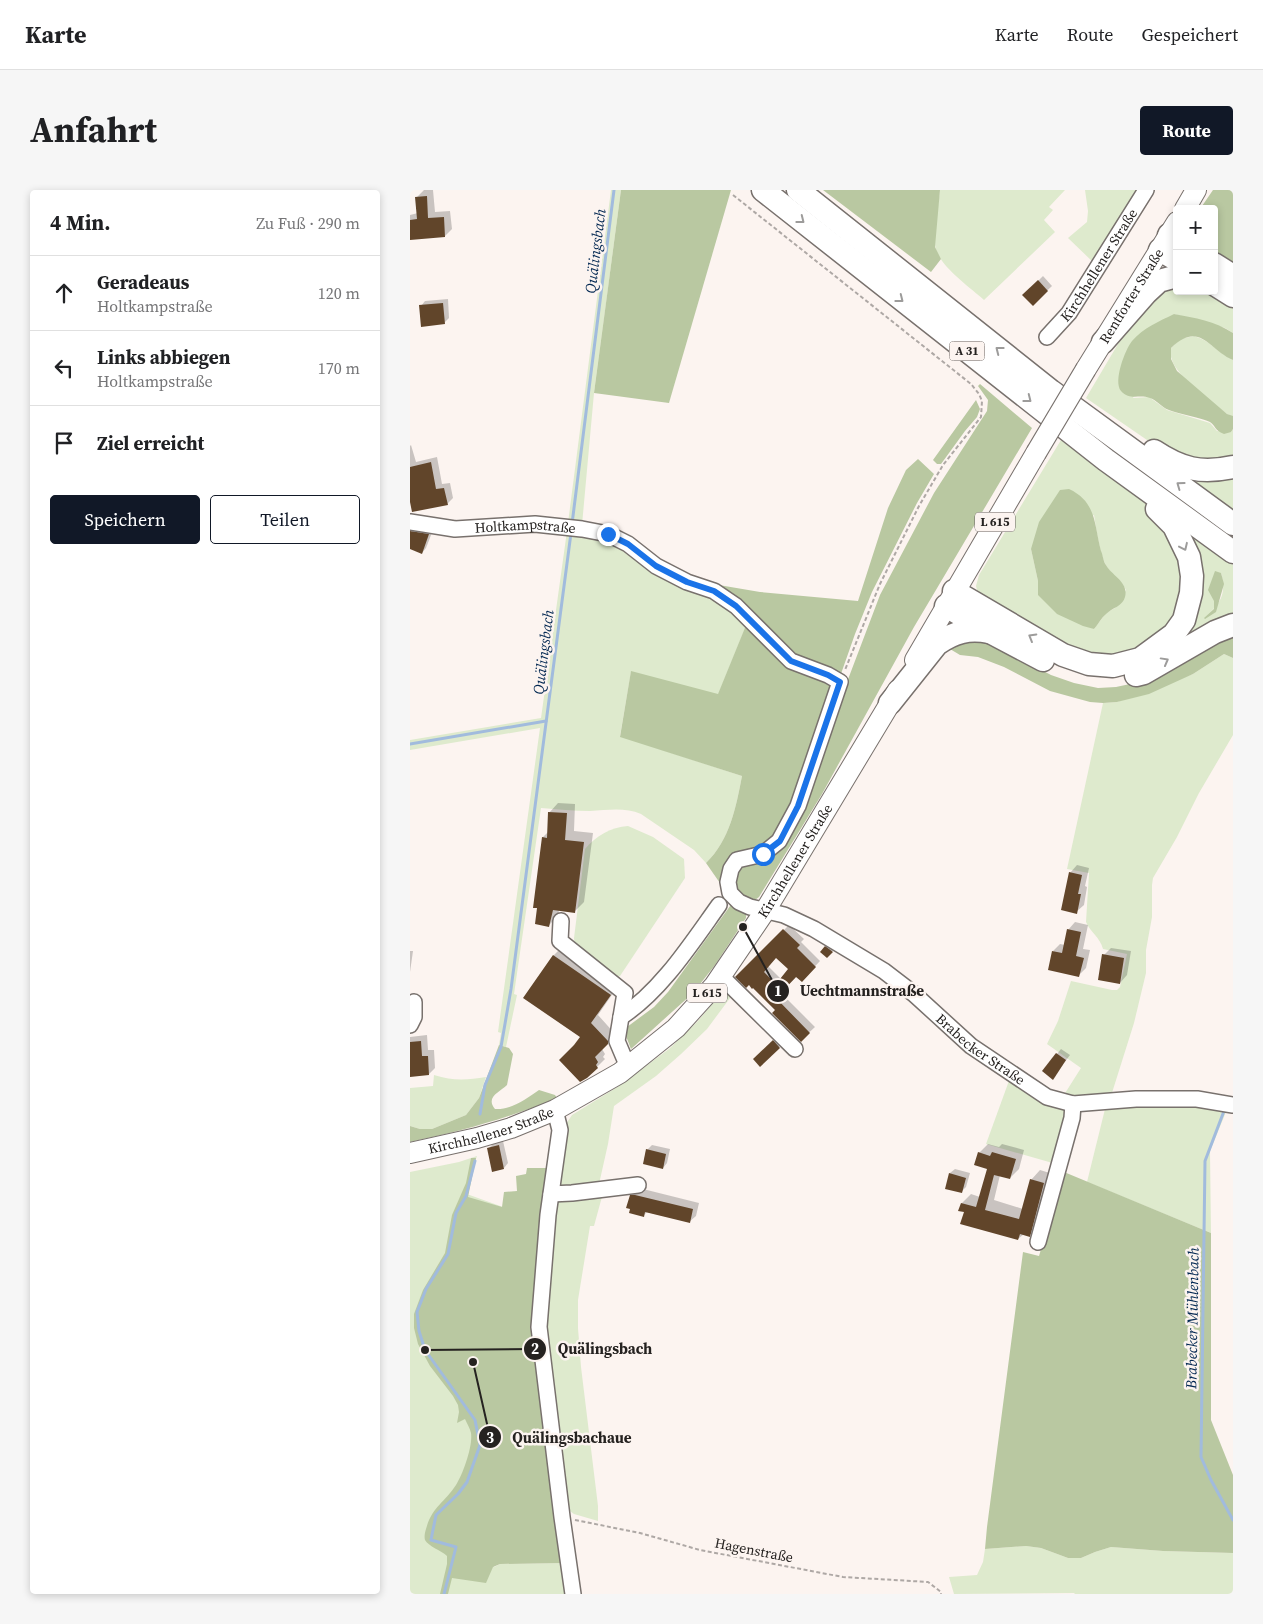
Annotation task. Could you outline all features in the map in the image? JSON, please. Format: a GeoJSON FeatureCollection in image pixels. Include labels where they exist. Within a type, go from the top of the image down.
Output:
{"type":"FeatureCollection","features":[{"type":"Feature","properties":{"kind":"highway","name":"A 31"},"geometry":{"type":"LineString","coordinates":[[762,190],[1106,460],[1233,552]]}},
{"type":"Feature","properties":{"kind":"highway","name":"A 31"},"geometry":{"type":"LineString","coordinates":[[798,190],[1051,391],[1233,524]]}},
{"type":"Feature","properties":{"kind":"highway"},"geometry":{"type":"LineString","coordinates":[[1218,274],[1223,286]]}},
{"type":"Feature","properties":{"kind":"highway"},"geometry":{"type":"LineString","coordinates":[[1103,342],[1146,293],[1160,281],[1173,277]]}},
{"type":"Feature","properties":{"kind":"highway"},"geometry":{"type":"LineString","coordinates":[[1051,391],[1091,408],[1157,453],[1180,466],[1203,470],[1219,470],[1233,467]]}},
{"type":"Feature","properties":{"kind":"highway"},"geometry":{"type":"LineString","coordinates":[[950,598],[1064,655],[1088,664],[1113,666],[1140,659],[1174,634],[1184,620],[1191,593],[1192,576],[1189,557],[1174,526],[1151,503],[1122,481],[1106,460]]}},
{"type":"Feature","properties":{"kind":"highway"},"geometry":{"type":"LineString","coordinates":[[950,598],[990,632],[1059,668],[1089,677],[1117,679],[1144,673],[1215,632],[1233,625]]}},
{"type":"Feature","properties":{"kind":"highway"},"geometry":{"type":"LineString","coordinates":[[890,702],[928,654],[942,640],[961,631],[978,630],[990,632]]}},
{"type":"Feature","properties":{"kind":"main road"},"geometry":{"type":"LineString","coordinates":[[1187,205],[1196,190]]}},
{"type":"Feature","properties":{"kind":"main road","name":"Rentforter Straße"},"geometry":{"type":"LineString","coordinates":[[1036,453],[1103,342],[1172,241]]}},
{"type":"Feature","properties":{"kind":"main road","name":"Kirchhellener Straße"},"geometry":{"type":"LineString","coordinates":[[410,1153],[477,1138],[511,1128],[555,1110],[620,1073],[676,1028],[721,976],[765,911],[1036,453]]}},
{"type":"Feature","properties":{"kind":"street","name":"Kirchhellener Straße"},"geometry":{"type":"LineString","coordinates":[[1047,337],[1069,313],[1146,190]]}},
{"type":"Feature","properties":{"kind":"street","name":"Holtkampstraße"},"geometry":{"type":"LineString","coordinates":[[410,522],[455,530],[535,524],[562,526],[608,534],[628,544],[656,566],[687,582],[714,591],[736,606],[791,661],[828,675],[840,682]]}},
{"type":"Feature","properties":{"kind":"street"},"geometry":{"type":"LineString","coordinates":[[765,911],[739,902],[730,893],[728,882],[731,869],[738,860],[763,854],[780,841],[798,806],[840,682]]}},
{"type":"Feature","properties":{"kind":"street"},"geometry":{"type":"LineString","coordinates":[[621,1017],[636,1007],[677,963],[719,905]]}},
{"type":"Feature","properties":{"kind":"street","name":"Brabecker Straße"},"geometry":{"type":"LineString","coordinates":[[765,911],[784,915],[814,929],[884,971],[914,994],[971,1046],[1047,1097],[1074,1104],[1136,1099],[1198,1099],[1229,1104]]}},
{"type":"Feature","properties":{"kind":"street"},"geometry":{"type":"LineString","coordinates":[[561,921],[560,941],[625,993],[617,1041],[628,1067]]}},
{"type":"Feature","properties":{"kind":"street"},"geometry":{"type":"LineString","coordinates":[[721,976],[795,1049]]}},
{"type":"Feature","properties":{"kind":"street"},"geometry":{"type":"LineString","coordinates":[[410,1026],[414,1017],[414,1002]]}},
{"type":"Feature","properties":{"kind":"street"},"geometry":{"type":"LineString","coordinates":[[1038,1242],[1072,1118],[1074,1104]]}},
{"type":"Feature","properties":{"kind":"street"},"geometry":{"type":"LineString","coordinates":[[555,1110],[560,1130],[551,1194],[539,1327],[573,1594]]}},
{"type":"Feature","properties":{"kind":"street"},"geometry":{"type":"LineString","coordinates":[[551,1194],[638,1185]]}},
{"type":"Feature","properties":{"kind":"path"},"geometry":{"type":"LineString","coordinates":[[733,195],[971,384],[982,401],[981,417],[943,466],[919,506],[880,584],[840,682]]}},
{"type":"Feature","properties":{"kind":"path","name":"Hagenstraße"},"geometry":{"type":"LineString","coordinates":[[562,1517],[640,1533],[700,1550],[842,1577],[928,1582],[941,1594]]}},
{"type":"Feature","properties":{"kind":"green space"},"geometry":{"type":"Polygon","coordinates":[[[611,190],[621,190],[594,393],[582,525],[568,523],[611,190]]]}},
{"type":"Feature","properties":{"kind":"green space"},"geometry":{"type":"Polygon","coordinates":[[[621,190],[731,190],[669,403],[594,393],[621,190]]]}},
{"type":"Feature","properties":{"kind":"green space"},"geometry":{"type":"Polygon","coordinates":[[[823,190],[940,190],[935,247],[941,259],[931,272],[823,190]]]}},
{"type":"Feature","properties":{"kind":"green space"},"geometry":{"type":"Polygon","coordinates":[[[940,190],[1065,190],[1049,207],[1053,210],[1044,220],[1055,232],[984,300],[948,268],[937,253],[935,231],[940,190]]]}},
{"type":"Feature","properties":{"kind":"green space"},"geometry":{"type":"Polygon","coordinates":[[[1085,190],[1139,190],[1094,263],[1068,238],[1087,222],[1088,211],[1085,190]]]}},
{"type":"Feature","properties":{"kind":"green space"},"geometry":{"type":"Polygon","coordinates":[[[1213,190],[1233,190],[1233,268],[1218,259],[1218,205],[1203,205],[1213,190]]]}},
{"type":"Feature","properties":{"kind":"green space"},"geometry":{"type":"Polygon","coordinates":[[[1173,284],[1173,295],[1218,294],[1233,303],[1233,333],[1225,328],[1174,314],[1133,398],[1149,397],[1167,410],[1210,423],[1217,431],[1231,432],[1233,429],[1233,461],[1220,464],[1163,451],[1086,398],[1134,317],[1163,288],[1173,284]]]}},
{"type":"Feature","properties":{"kind":"green space"},"geometry":{"type":"Polygon","coordinates":[[[1174,314],[1212,323],[1233,333],[1233,360],[1204,339],[1197,337],[1181,340],[1171,348],[1171,359],[1177,371],[1227,414],[1233,416],[1233,429],[1231,432],[1224,434],[1218,431],[1210,422],[1166,409],[1150,398],[1131,397],[1121,391],[1118,380],[1119,373],[1123,358],[1132,341],[1146,329],[1174,314]]]}},
{"type":"Feature","properties":{"kind":"green space"},"geometry":{"type":"Polygon","coordinates":[[[1194,336],[1205,340],[1233,360],[1233,417],[1204,396],[1175,367],[1171,356],[1171,348],[1180,339],[1194,336]]]}},
{"type":"Feature","properties":{"kind":"green space"},"geometry":{"type":"Polygon","coordinates":[[[980,384],[1032,428],[914,627],[822,794],[759,897],[751,901],[738,895],[734,878],[741,867],[763,860],[836,711],[880,595],[934,493],[987,411],[988,400],[978,386],[980,384]]]}},
{"type":"Feature","properties":{"kind":"green space"},"geometry":{"type":"Polygon","coordinates":[[[976,400],[980,409],[977,417],[941,464],[937,464],[933,460],[976,400]]]}},
{"type":"Feature","properties":{"kind":"green space"},"geometry":{"type":"Polygon","coordinates":[[[1061,440],[1153,509],[1186,562],[1180,613],[1151,648],[1090,660],[978,594],[976,586],[979,575],[1061,440]],[[1094,515],[1031,549],[1039,595],[1094,629],[1106,613],[1115,608],[1126,590],[1108,569],[1104,560],[1094,515]]]}},
{"type":"Feature","properties":{"kind":"green space"},"geometry":{"type":"Polygon","coordinates":[[[918,459],[934,474],[917,503],[872,592],[855,634],[797,799],[773,842],[752,851],[722,886],[706,863],[721,844],[731,823],[742,776],[620,737],[631,671],[718,694],[751,613],[713,584],[760,592],[858,601],[888,508],[906,470],[918,459]]]}},
{"type":"Feature","properties":{"kind":"green space"},"geometry":{"type":"Polygon","coordinates":[[[1233,475],[1233,510],[1189,478],[1233,475]]]}},
{"type":"Feature","properties":{"kind":"green space"},"geometry":{"type":"Polygon","coordinates":[[[1069,489],[1078,494],[1090,507],[1104,562],[1125,587],[1126,592],[1122,603],[1108,612],[1094,629],[1057,614],[1038,595],[1038,581],[1031,549],[1039,522],[1060,490],[1069,489]]]}},
{"type":"Feature","properties":{"kind":"green space"},"geometry":{"type":"Polygon","coordinates":[[[567,531],[599,535],[706,593],[748,621],[718,695],[631,672],[620,736],[742,776],[731,823],[721,844],[706,863],[694,850],[641,814],[635,812],[541,808],[514,994],[517,995],[506,1047],[499,1045],[501,1033],[498,1032],[540,728],[410,750],[410,740],[541,718],[567,531]]]}},
{"type":"Feature","properties":{"kind":"green space"},"geometry":{"type":"Polygon","coordinates":[[[1190,534],[1233,565],[1233,619],[1178,639],[1190,534]],[[1221,573],[1214,608],[1222,593],[1223,581],[1221,573]]]}},
{"type":"Feature","properties":{"kind":"green space"},"geometry":{"type":"Polygon","coordinates":[[[1215,571],[1221,573],[1224,584],[1216,612],[1205,619],[1214,609],[1214,601],[1208,590],[1215,571]]]}},
{"type":"Feature","properties":{"kind":"green space"},"geometry":{"type":"Polygon","coordinates":[[[1233,632],[1233,658],[1224,654],[1193,674],[1149,694],[1117,702],[1103,703],[1090,702],[1050,691],[1004,667],[978,657],[960,655],[945,646],[950,643],[986,641],[1051,675],[1074,683],[1098,688],[1116,687],[1144,681],[1233,632]]]}},
{"type":"Feature","properties":{"kind":"green space"},"geometry":{"type":"Polygon","coordinates":[[[1224,654],[1233,658],[1233,735],[1153,878],[1152,917],[1146,950],[1146,973],[1134,1023],[1111,1096],[1062,1098],[1081,1068],[1047,1044],[1058,1021],[1071,981],[1117,990],[1120,987],[1127,954],[1103,949],[1100,941],[1086,922],[1089,873],[1067,869],[1103,703],[1117,702],[1193,674],[1224,654]]]}},
{"type":"Feature","properties":{"kind":"green space"},"geometry":{"type":"Polygon","coordinates":[[[628,826],[653,837],[684,859],[685,878],[620,976],[613,978],[575,950],[574,938],[585,849],[604,833],[628,826]]]}},
{"type":"Feature","properties":{"kind":"green space"},"geometry":{"type":"Polygon","coordinates":[[[733,902],[746,913],[746,918],[715,965],[693,993],[631,1049],[626,1036],[627,1027],[654,1007],[668,992],[733,902]]]}},
{"type":"Feature","properties":{"kind":"green space"},"geometry":{"type":"Polygon","coordinates":[[[726,988],[733,994],[707,1029],[656,1076],[614,1106],[597,1193],[603,1193],[594,1226],[590,1226],[578,1300],[581,1367],[598,1506],[598,1521],[574,1514],[566,1508],[543,1327],[553,1216],[566,1124],[572,1115],[619,1086],[669,1049],[697,1022],[726,988]]]}},
{"type":"Feature","properties":{"kind":"green space"},"geometry":{"type":"Polygon","coordinates":[[[499,1045],[509,1048],[513,1054],[507,1085],[497,1093],[492,1101],[495,1109],[513,1106],[539,1090],[555,1095],[557,1098],[485,1123],[410,1142],[410,1126],[420,1129],[432,1129],[466,1115],[479,1098],[499,1045]]]}},
{"type":"Feature","properties":{"kind":"green space"},"geometry":{"type":"Polygon","coordinates":[[[434,1075],[460,1079],[486,1077],[479,1098],[466,1115],[432,1129],[420,1129],[410,1126],[410,1088],[433,1086],[434,1075]]]}},
{"type":"Feature","properties":{"kind":"green space"},"geometry":{"type":"Polygon","coordinates":[[[1010,1078],[1066,1110],[1056,1164],[986,1144],[1010,1078]]]}},
{"type":"Feature","properties":{"kind":"green space"},"geometry":{"type":"Polygon","coordinates":[[[1106,1105],[1228,1107],[1210,1151],[1211,1233],[1087,1182],[1106,1105]]]}},
{"type":"Feature","properties":{"kind":"green space"},"geometry":{"type":"Polygon","coordinates":[[[477,1156],[464,1193],[542,1221],[495,1547],[494,1567],[500,1564],[564,1563],[569,1594],[410,1594],[410,1172],[459,1162],[477,1156]]]}},
{"type":"Feature","properties":{"kind":"green space"},"geometry":{"type":"Polygon","coordinates":[[[471,1158],[476,1158],[468,1197],[502,1207],[504,1192],[517,1191],[516,1176],[526,1174],[527,1168],[551,1168],[535,1327],[564,1563],[500,1564],[493,1567],[486,1583],[452,1578],[448,1594],[440,1594],[447,1556],[427,1542],[425,1533],[435,1510],[452,1491],[462,1474],[469,1452],[471,1433],[465,1419],[457,1423],[458,1405],[430,1366],[418,1344],[414,1328],[414,1314],[423,1290],[445,1253],[452,1215],[466,1183],[471,1158]]]}},
{"type":"Feature","properties":{"kind":"green space"},"geometry":{"type":"Polygon","coordinates":[[[1064,1172],[1211,1233],[1211,1420],[1233,1475],[1233,1553],[1111,1547],[1081,1558],[1068,1558],[1041,1548],[1026,1546],[985,1549],[1023,1252],[1039,1256],[1064,1172]]]}},
{"type":"Feature","properties":{"kind":"green space"},"geometry":{"type":"Polygon","coordinates":[[[1026,1546],[1041,1548],[1068,1558],[1081,1558],[1111,1547],[1233,1553],[1233,1594],[954,1594],[949,1577],[977,1575],[983,1562],[985,1549],[1026,1546]]]}},
{"type":"Feature","properties":{"kind":"building"},"geometry":{"type":"Polygon","coordinates":[[[427,196],[428,218],[444,217],[445,237],[410,240],[410,220],[417,219],[415,197],[427,196]]]}},
{"type":"Feature","properties":{"kind":"building"},"geometry":{"type":"Polygon","coordinates":[[[1038,280],[1048,291],[1033,306],[1022,295],[1038,280]]]}},
{"type":"Feature","properties":{"kind":"building"},"geometry":{"type":"Polygon","coordinates":[[[443,303],[445,324],[421,327],[419,305],[443,303]]]}},
{"type":"Feature","properties":{"kind":"building"},"geometry":{"type":"Polygon","coordinates":[[[431,462],[436,489],[444,488],[448,505],[412,512],[410,502],[410,467],[431,462]]]}},
{"type":"Feature","properties":{"kind":"building"},"geometry":{"type":"Polygon","coordinates":[[[410,531],[429,534],[422,554],[410,549],[410,531]]]}},
{"type":"Feature","properties":{"kind":"building"},"geometry":{"type":"Polygon","coordinates":[[[548,812],[567,813],[565,840],[584,842],[575,913],[553,910],[549,927],[535,924],[537,908],[533,908],[542,837],[547,838],[548,812]]]}},
{"type":"Feature","properties":{"kind":"building"},"geometry":{"type":"Polygon","coordinates":[[[1069,872],[1082,875],[1078,894],[1081,894],[1077,914],[1061,910],[1069,872]]]}},
{"type":"Feature","properties":{"kind":"building"},"geometry":{"type":"Polygon","coordinates":[[[783,929],[800,945],[797,948],[816,967],[802,982],[796,977],[776,998],[810,1033],[801,1042],[772,1013],[775,1010],[753,988],[749,985],[746,988],[735,977],[783,929]],[[776,958],[764,972],[776,984],[788,969],[776,958]]]}},
{"type":"Feature","properties":{"kind":"building"},"geometry":{"type":"Polygon","coordinates":[[[1067,929],[1081,932],[1076,956],[1084,958],[1079,977],[1048,970],[1052,951],[1062,953],[1067,929]]]}},
{"type":"Feature","properties":{"kind":"building"},"geometry":{"type":"Polygon","coordinates":[[[825,946],[833,952],[827,958],[820,952],[825,946]]]}},
{"type":"Feature","properties":{"kind":"building"},"geometry":{"type":"Polygon","coordinates":[[[1102,954],[1124,958],[1120,984],[1098,980],[1102,954]]]}},
{"type":"Feature","properties":{"kind":"building"},"geometry":{"type":"Polygon","coordinates":[[[553,955],[611,995],[591,1023],[608,1041],[608,1044],[595,1057],[598,1062],[596,1065],[598,1068],[580,1082],[559,1060],[580,1037],[523,998],[553,955]]]}},
{"type":"Feature","properties":{"kind":"building"},"geometry":{"type":"Polygon","coordinates":[[[773,1040],[780,1048],[760,1067],[753,1059],[773,1040]]]}},
{"type":"Feature","properties":{"kind":"building"},"geometry":{"type":"Polygon","coordinates":[[[421,1041],[422,1056],[428,1056],[429,1075],[410,1077],[410,1042],[421,1041]]]}},
{"type":"Feature","properties":{"kind":"building"},"geometry":{"type":"Polygon","coordinates":[[[1056,1053],[1066,1060],[1053,1080],[1042,1071],[1056,1053]]]}},
{"type":"Feature","properties":{"kind":"building"},"geometry":{"type":"Polygon","coordinates":[[[499,1145],[504,1169],[492,1172],[487,1148],[499,1145]]]}},
{"type":"Feature","properties":{"kind":"building"},"geometry":{"type":"Polygon","coordinates":[[[646,1149],[666,1154],[663,1169],[643,1164],[646,1149]]]}},
{"type":"Feature","properties":{"kind":"building"},"geometry":{"type":"Polygon","coordinates":[[[978,1152],[990,1156],[992,1152],[1016,1159],[1010,1179],[994,1175],[985,1210],[1019,1219],[1030,1179],[1044,1183],[1030,1237],[1020,1234],[1018,1240],[960,1224],[964,1212],[958,1211],[961,1203],[976,1207],[987,1169],[974,1165],[978,1152]]]}},
{"type":"Feature","properties":{"kind":"building"},"geometry":{"type":"Polygon","coordinates":[[[949,1173],[966,1178],[962,1193],[945,1189],[949,1173]]]}},
{"type":"Feature","properties":{"kind":"building"},"geometry":{"type":"Polygon","coordinates":[[[630,1195],[693,1209],[690,1223],[645,1212],[644,1217],[629,1213],[630,1209],[626,1208],[630,1195]]]}},
{"type":"Feature","properties":{"kind":"waterway","name":"Quälingsbach"},"geometry":{"type":"LineString","coordinates":[[572,524],[614,190]]}},
{"type":"Feature","properties":{"kind":"waterway","name":"Quälingsbach"},"geometry":{"type":"LineString","coordinates":[[480,1114],[485,1085],[501,1047],[511,989],[571,533]]}},
{"type":"Feature","properties":{"kind":"waterway"},"geometry":{"type":"LineString","coordinates":[[410,744],[546,721]]}},
{"type":"Feature","properties":{"kind":"waterway","name":"Brabecker Mühlenbach"},"geometry":{"type":"LineString","coordinates":[[1224,1111],[1205,1161],[1201,1457],[1211,1480],[1233,1520]]}},
{"type":"Feature","properties":{"kind":"waterway","name":"Quälingsbach"},"geometry":{"type":"LineString","coordinates":[[444,1594],[456,1547],[431,1540],[436,1515],[458,1494],[467,1482],[480,1445],[475,1420],[425,1350],[419,1331],[417,1312],[426,1289],[448,1254],[456,1213],[466,1196],[475,1161]]}},
{"type":"Feature","properties":{"kind":"place","name":"Uechtmannstraße"},"geometry":{"type":"Point","coordinates":[743,927]}},
{"type":"Feature","properties":{"kind":"place","name":"Quälingsbach"},"geometry":{"type":"Point","coordinates":[425,1350]}},
{"type":"Feature","properties":{"kind":"place","name":"Quälingsbachaue"},"geometry":{"type":"Point","coordinates":[473,1362]}},
{"type":"Feature","properties":{"kind":"route"},"geometry":{"type":"LineString","coordinates":[[608,534],[628,544],[656,566],[687,582],[714,591],[736,606],[791,661],[828,675],[840,682],[798,806],[780,841],[763,854]]}}]}
